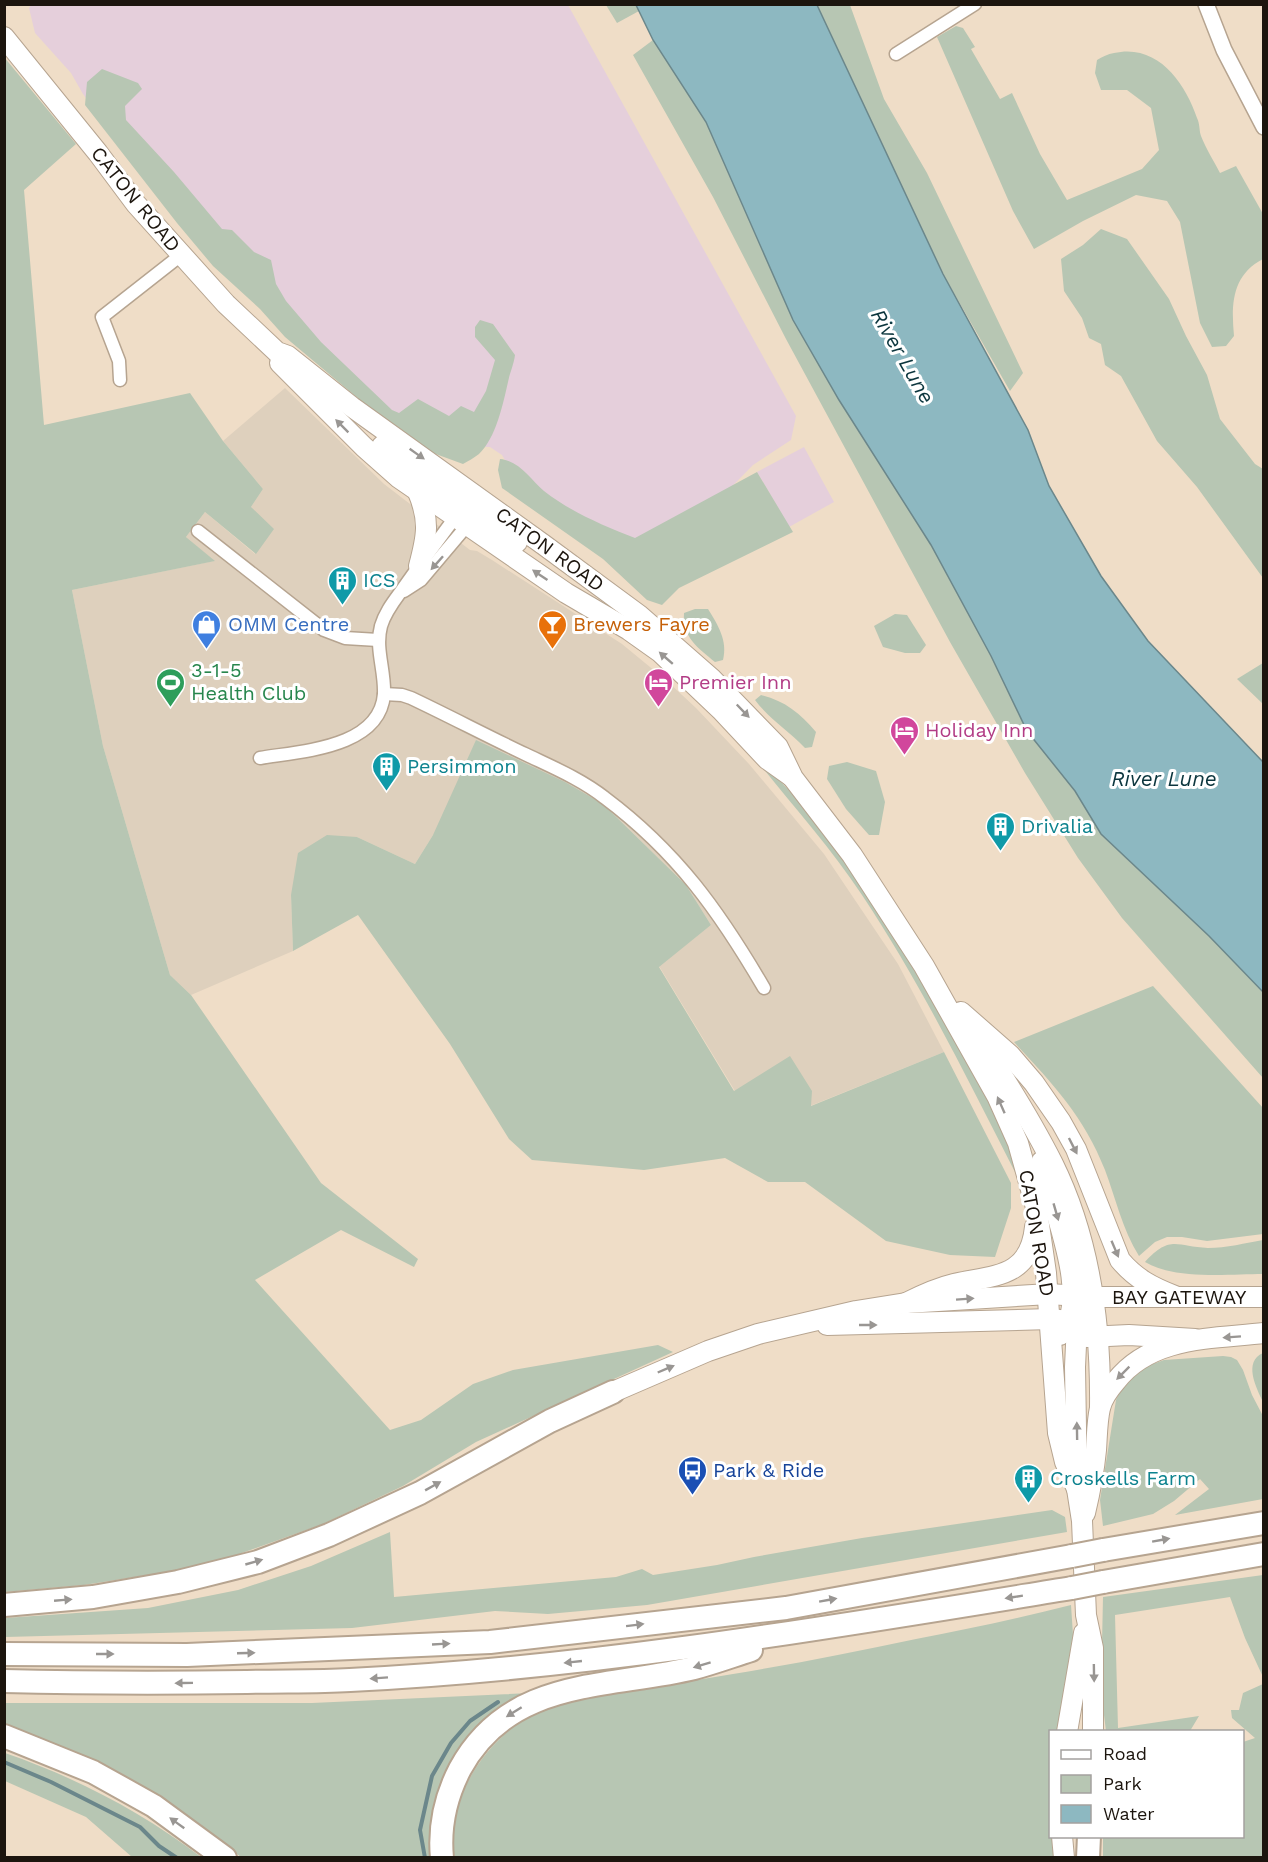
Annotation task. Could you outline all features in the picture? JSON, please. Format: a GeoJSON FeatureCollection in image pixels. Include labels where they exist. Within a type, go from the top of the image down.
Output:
{"type":"FeatureCollection","features":[{"type":"Feature","properties":{"kind":"highway"},"geometry":{"type":"LineString","coordinates":[[4,1605],[93,1597],[178,1582],[258,1562],[329,1535],[420,1493],[550,1421],[613,1392]]}},
{"type":"Feature","properties":{"kind":"highway"},"geometry":{"type":"LineString","coordinates":[[4,1654],[187,1655],[490,1642],[786,1608],[1263,1522]]}},
{"type":"Feature","properties":{"kind":"highway"},"geometry":{"type":"LineString","coordinates":[[4,1681],[119,1683],[349,1680],[619,1657],[819,1630],[1263,1554]]}},
{"type":"Feature","properties":{"kind":"highway"},"geometry":{"type":"LineString","coordinates":[[442,1857],[445,1808],[456,1778],[468,1756],[484,1736],[500,1721],[520,1708],[542,1697],[573,1689],[693,1668],[819,1630]]}},
{"type":"Feature","properties":{"kind":"highway"},"geometry":{"type":"LineString","coordinates":[[4,1736],[93,1772],[154,1806],[225,1857]]}},
{"type":"Feature","properties":{"kind":"highway"},"geometry":{"type":"LineString","coordinates":[[1088,1857],[1091,1838]]}},
{"type":"Feature","properties":{"kind":"main road","name":"CATON ROAD"},"geometry":{"type":"LineString","coordinates":[[4,37],[98,153],[136,204],[226,304],[277,352],[288,356],[352,407],[366,432],[396,458],[549,563],[575,584],[589,607],[650,635]]}},
{"type":"Feature","properties":{"kind":"main road","name":"CATON ROAD"},"geometry":{"type":"LineString","coordinates":[[277,352],[280,363],[364,447],[418,492],[470,510],[613,594],[686,675],[767,759],[793,778],[852,855],[924,966],[997,1096],[1018,1143],[1037,1211],[1049,1294],[1068,1325],[1053,1339],[1059,1433],[1065,1462],[1077,1489],[1082,1521],[1086,1615],[1093,1648],[1093,1730]]}},
{"type":"Feature","properties":{"kind":"main road"},"geometry":{"type":"LineString","coordinates":[[418,492],[426,512],[427,530],[419,566]]}},
{"type":"Feature","properties":{"kind":"main road","name":"CATON ROAD"},"geometry":{"type":"LineString","coordinates":[[924,966],[947,991],[962,1012],[1016,1096],[1038,1135],[1066,1195],[1082,1245],[1094,1297],[1099,1337],[1100,1407],[1092,1486],[1082,1521]]}},
{"type":"Feature","properties":{"kind":"main road"},"geometry":{"type":"LineString","coordinates":[[962,1012],[1010,1055],[1034,1083],[1061,1122],[1076,1149],[1120,1260],[1132,1274],[1149,1286],[1175,1296]]}},
{"type":"Feature","properties":{"kind":"main road"},"geometry":{"type":"LineString","coordinates":[[1038,1135],[1044,1175],[1068,1259],[1073,1296],[1068,1325],[1077,1489]]}},
{"type":"Feature","properties":{"kind":"main road"},"geometry":{"type":"LineString","coordinates":[[613,1392],[708,1351],[788,1326],[906,1303],[952,1284],[1007,1273],[1029,1254],[1034,1239],[1037,1211]]}},
{"type":"Feature","properties":{"kind":"main road","name":"BAY GATEWAY"},"geometry":{"type":"LineString","coordinates":[[906,1303],[1049,1294],[1094,1297],[1263,1297]]}},
{"type":"Feature","properties":{"kind":"main road"},"geometry":{"type":"LineString","coordinates":[[1068,1325],[1094,1297]]}},
{"type":"Feature","properties":{"kind":"main road"},"geometry":{"type":"LineString","coordinates":[[788,1326],[1068,1325],[1099,1337],[1149,1335],[1201,1339]]}},
{"type":"Feature","properties":{"kind":"main road","name":"BAY GATEWAY"},"geometry":{"type":"LineString","coordinates":[[1201,1339],[1263,1334]]}},
{"type":"Feature","properties":{"kind":"main road","name":"CATON ROAD"},"geometry":{"type":"LineString","coordinates":[[1100,1407],[1111,1387],[1136,1361],[1157,1349],[1201,1339]]}},
{"type":"Feature","properties":{"kind":"main road","name":"CATON ROAD"},"geometry":{"type":"LineString","coordinates":[[1067,1730],[1086,1615]]}},
{"type":"Feature","properties":{"kind":"main road"},"geometry":{"type":"LineString","coordinates":[[1062,1838],[1064,1857]]}},
{"type":"Feature","properties":{"kind":"main road"},"geometry":{"type":"LineString","coordinates":[[1091,1838],[1095,1857]]}},
{"type":"Feature","properties":{"kind":"street"},"geometry":{"type":"LineString","coordinates":[[896,54],[975,4]]}},
{"type":"Feature","properties":{"kind":"street"},"geometry":{"type":"LineString","coordinates":[[1206,4],[1224,50],[1263,127]]}},
{"type":"Feature","properties":{"kind":"street"},"geometry":{"type":"LineString","coordinates":[[120,380],[119,361],[102,317],[181,255]]}},
{"type":"Feature","properties":{"kind":"street"},"geometry":{"type":"LineString","coordinates":[[260,758],[322,747],[357,735],[366,730],[378,716],[384,694],[378,640],[384,617],[419,566],[470,510]]}},
{"type":"Feature","properties":{"kind":"street"},"geometry":{"type":"LineString","coordinates":[[400,593],[421,580],[470,510]]}},
{"type":"Feature","properties":{"kind":"street"},"geometry":{"type":"LineString","coordinates":[[198,531],[324,630],[345,638],[378,640]]}},
{"type":"Feature","properties":{"kind":"street"},"geometry":{"type":"LineString","coordinates":[[384,694],[411,698],[567,774],[604,797],[636,823],[691,877],[736,941],[764,988]]}},
{"type":"Feature","properties":{"kind":"shaded area"},"geometry":{"type":"Polygon","coordinates":[[[32,4],[568,5],[796,416],[791,440],[753,465],[650,570],[528,500],[502,455],[490,447],[408,444],[196,244],[83,94],[71,73],[35,33],[29,8],[32,4]]]}},
{"type":"Feature","properties":{"kind":"shaded area"},"geometry":{"type":"Polygon","coordinates":[[[285,388],[384,484],[470,550],[477,551],[492,560],[622,644],[696,708],[749,764],[824,854],[898,964],[944,1052],[810,1106],[790,1057],[735,1091],[659,966],[711,925],[686,885],[603,804],[433,835],[415,864],[357,837],[291,895],[293,951],[191,995],[170,975],[103,746],[72,590],[214,561],[186,537],[205,512],[255,554],[251,507],[263,489],[223,441],[285,388]]]}},
{"type":"Feature","properties":{"kind":"shaded area"},"geometry":{"type":"Polygon","coordinates":[[[804,447],[834,502],[789,527],[757,472],[804,447]]]}},
{"type":"Feature","properties":{"kind":"green space"},"geometry":{"type":"Polygon","coordinates":[[[606,5],[636,5],[639,11],[617,23],[606,5]]]}},
{"type":"Feature","properties":{"kind":"green space"},"geometry":{"type":"Polygon","coordinates":[[[817,5],[850,5],[884,99],[927,173],[1023,373],[1010,391],[943,274],[817,5]]]}},
{"type":"Feature","properties":{"kind":"green space"},"geometry":{"type":"Polygon","coordinates":[[[956,26],[963,28],[975,47],[971,49],[1000,99],[1012,93],[1040,154],[1067,200],[1142,169],[1159,150],[1151,108],[1127,90],[1101,90],[1095,73],[1097,60],[1114,53],[1129,51],[1143,54],[1167,68],[1177,79],[1192,104],[1201,136],[1220,173],[1236,166],[1263,214],[1263,259],[1245,273],[1239,282],[1234,302],[1234,336],[1226,346],[1212,347],[1200,323],[1180,222],[1167,201],[1136,195],[1083,221],[1034,249],[1013,211],[937,37],[956,26]]]}},
{"type":"Feature","properties":{"kind":"green space"},"geometry":{"type":"Polygon","coordinates":[[[653,40],[706,122],[793,320],[839,400],[931,545],[991,656],[1027,731],[1075,791],[1101,834],[1209,936],[1263,992],[1263,1078],[1122,918],[1078,858],[1025,773],[950,642],[786,339],[713,197],[633,55],[653,40]]]}},
{"type":"Feature","properties":{"kind":"green space"},"geometry":{"type":"Polygon","coordinates":[[[4,57],[76,144],[24,190],[44,425],[190,393],[223,441],[263,489],[251,507],[274,529],[256,554],[205,512],[186,537],[215,561],[72,590],[103,746],[170,975],[191,995],[321,1183],[418,1259],[414,1267],[341,1230],[255,1280],[390,1430],[421,1420],[473,1384],[513,1370],[658,1345],[673,1352],[476,1442],[403,1486],[323,1524],[239,1554],[179,1570],[84,1585],[5,1592],[4,57]]]}},
{"type":"Feature","properties":{"kind":"green space"},"geometry":{"type":"Polygon","coordinates":[[[102,69],[138,83],[142,89],[125,106],[126,120],[222,229],[232,230],[254,252],[271,260],[276,284],[286,301],[321,342],[392,410],[399,413],[418,399],[449,416],[461,406],[474,412],[486,391],[495,360],[475,337],[475,327],[480,320],[493,324],[515,355],[498,420],[490,439],[479,454],[463,464],[433,453],[385,421],[285,337],[260,309],[213,266],[85,105],[87,82],[102,69]]]}},
{"type":"Feature","properties":{"kind":"green space"},"geometry":{"type":"Polygon","coordinates":[[[1101,229],[1127,239],[1169,299],[1207,375],[1220,419],[1255,464],[1263,469],[1263,578],[1197,487],[1157,441],[1121,376],[1105,365],[1101,344],[1089,338],[1082,318],[1064,291],[1061,259],[1083,245],[1101,229]]]}},
{"type":"Feature","properties":{"kind":"green space"},"geometry":{"type":"Polygon","coordinates":[[[500,459],[519,467],[544,491],[565,506],[635,538],[757,472],[793,532],[679,588],[662,605],[647,600],[603,559],[502,488],[498,470],[500,459]]]}},
{"type":"Feature","properties":{"kind":"green space"},"geometry":{"type":"Polygon","coordinates":[[[695,609],[708,609],[715,621],[723,640],[723,660],[715,662],[697,647],[688,635],[684,613],[695,609]]]}},
{"type":"Feature","properties":{"kind":"green space"},"geometry":{"type":"Polygon","coordinates":[[[895,614],[907,615],[926,645],[920,653],[905,653],[883,647],[874,626],[895,614]]]}},
{"type":"Feature","properties":{"kind":"green space"},"geometry":{"type":"Polygon","coordinates":[[[1263,663],[1263,704],[1237,679],[1263,663]]]}},
{"type":"Feature","properties":{"kind":"green space"},"geometry":{"type":"Polygon","coordinates":[[[761,695],[785,704],[804,719],[816,732],[812,747],[805,748],[766,713],[755,700],[761,695]]]}},
{"type":"Feature","properties":{"kind":"green space"},"geometry":{"type":"Polygon","coordinates":[[[733,729],[828,837],[926,984],[1009,1139],[1018,1178],[944,1034],[884,929],[847,873],[733,729]]]}},
{"type":"Feature","properties":{"kind":"green space"},"geometry":{"type":"Polygon","coordinates":[[[476,740],[565,782],[603,804],[686,885],[711,925],[659,967],[734,1091],[790,1056],[812,1091],[811,1106],[944,1052],[1011,1183],[1011,1208],[995,1257],[950,1255],[886,1241],[805,1182],[768,1182],[725,1158],[644,1170],[532,1160],[509,1139],[450,1044],[358,915],[293,951],[291,895],[298,853],[327,835],[357,837],[415,864],[433,835],[476,740]]]}},
{"type":"Feature","properties":{"kind":"green space"},"geometry":{"type":"Polygon","coordinates":[[[847,762],[876,771],[885,802],[879,835],[869,835],[846,809],[827,779],[829,766],[847,762]]]}},
{"type":"Feature","properties":{"kind":"green space"},"geometry":{"type":"Polygon","coordinates":[[[1153,986],[1263,1108],[1263,1234],[1207,1241],[1167,1237],[1155,1242],[1139,1256],[1128,1235],[1097,1151],[1087,1133],[1054,1086],[1014,1042],[1153,986]]]}},
{"type":"Feature","properties":{"kind":"green space"},"geometry":{"type":"Polygon","coordinates":[[[1263,1240],[1263,1274],[1186,1274],[1157,1268],[1145,1262],[1154,1253],[1168,1245],[1215,1248],[1263,1240]]]}},
{"type":"Feature","properties":{"kind":"green space"},"geometry":{"type":"Polygon","coordinates":[[[1263,1353],[1263,1402],[1252,1369],[1257,1357],[1263,1353]]]}},
{"type":"Feature","properties":{"kind":"green space"},"geometry":{"type":"Polygon","coordinates":[[[1223,1356],[1237,1360],[1263,1416],[1263,1499],[1175,1515],[1209,1489],[1200,1479],[1174,1501],[1153,1514],[1103,1526],[1100,1500],[1116,1400],[1124,1383],[1136,1370],[1164,1360],[1223,1356]]]}},
{"type":"Feature","properties":{"kind":"green space"},"geometry":{"type":"Polygon","coordinates":[[[1052,1510],[1065,1517],[1067,1532],[647,1605],[548,1614],[495,1611],[352,1628],[5,1637],[5,1618],[148,1608],[238,1590],[311,1566],[390,1532],[394,1597],[616,1577],[642,1569],[653,1575],[862,1538],[1052,1510]]]}},
{"type":"Feature","properties":{"kind":"green space"},"geometry":{"type":"Polygon","coordinates":[[[1263,1575],[1263,1677],[1230,1597],[1115,1615],[1118,1728],[1199,1716],[1191,1730],[1106,1730],[1101,1691],[1103,1597],[1263,1575]]]}},
{"type":"Feature","properties":{"kind":"green space"},"geometry":{"type":"Polygon","coordinates":[[[1071,1605],[1073,1635],[1057,1730],[1049,1730],[1049,1838],[1053,1838],[1053,1857],[455,1858],[453,1837],[455,1817],[461,1796],[482,1758],[512,1728],[540,1712],[564,1703],[588,1698],[824,1658],[1071,1605]]]}},
{"type":"Feature","properties":{"kind":"green space"},"geometry":{"type":"Polygon","coordinates":[[[1263,1684],[1263,1857],[1103,1857],[1103,1838],[1244,1838],[1244,1742],[1255,1738],[1232,1718],[1231,1710],[1239,1710],[1243,1693],[1263,1684]]]}},
{"type":"Feature","properties":{"kind":"green space"},"geometry":{"type":"Polygon","coordinates":[[[531,1693],[476,1733],[434,1857],[241,1857],[199,1826],[118,1774],[67,1748],[5,1728],[5,1703],[312,1703],[531,1693]]]}},
{"type":"Feature","properties":{"kind":"green space"},"geometry":{"type":"Polygon","coordinates":[[[5,1753],[57,1773],[107,1797],[155,1825],[201,1857],[132,1857],[86,1817],[5,1781],[5,1753]]]}},
{"type":"Feature","properties":{"kind":"water","name":"River Lune"},"geometry":{"type":"Polygon","coordinates":[[[636,5],[817,5],[943,274],[1028,430],[1049,486],[1101,576],[1148,641],[1263,762],[1263,992],[1209,936],[1101,834],[1075,791],[1027,731],[991,656],[931,545],[839,400],[793,320],[706,122],[653,40],[636,5]]]}},
{"type":"Feature","properties":{"kind":"waterway"},"geometry":{"type":"LineString","coordinates":[[425,1858],[420,1830],[432,1776],[451,1743],[470,1721],[498,1702]]}},
{"type":"Feature","properties":{"kind":"waterway"},"geometry":{"type":"LineString","coordinates":[[4,1762],[51,1782],[140,1827],[159,1846],[177,1858]]}},
{"type":"Feature","properties":{"kind":"place","name":"ICS"},"geometry":{"type":"Point","coordinates":[342,606]}},
{"type":"Feature","properties":{"kind":"place","name":"OMM Centre"},"geometry":{"type":"Point","coordinates":[207,650]}},
{"type":"Feature","properties":{"kind":"place","name":"Brewers Fayre"},"geometry":{"type":"Point","coordinates":[552,650]}},
{"type":"Feature","properties":{"kind":"place","name":"3-1-5 Health Club"},"geometry":{"type":"Point","coordinates":[170,708]}},
{"type":"Feature","properties":{"kind":"place","name":"Premier Inn"},"geometry":{"type":"Point","coordinates":[658,708]}},
{"type":"Feature","properties":{"kind":"place","name":"Holiday Inn"},"geometry":{"type":"Point","coordinates":[904,756]}},
{"type":"Feature","properties":{"kind":"place","name":"Persimmon"},"geometry":{"type":"Point","coordinates":[386,792]}},
{"type":"Feature","properties":{"kind":"place","name":"Drivalia"},"geometry":{"type":"Point","coordinates":[1000,852]}},
{"type":"Feature","properties":{"kind":"place","name":"Park & Ride"},"geometry":{"type":"Point","coordinates":[692,1496]}},
{"type":"Feature","properties":{"kind":"place","name":"Croskells Farm"},"geometry":{"type":"Point","coordinates":[1029,1504]}}]}
